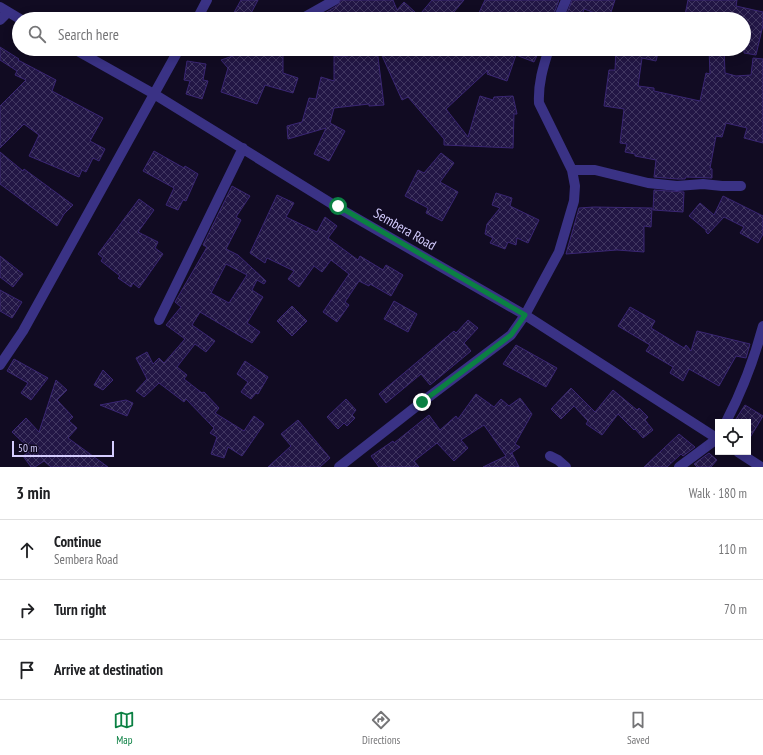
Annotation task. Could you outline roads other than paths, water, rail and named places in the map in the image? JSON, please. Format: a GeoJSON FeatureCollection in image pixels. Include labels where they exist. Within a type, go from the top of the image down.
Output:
{"type":"FeatureCollection","features":[{"type":"Feature","properties":{"kind":"street"},"geometry":{"type":"LineString","coordinates":[[201,12],[208,0]]}},
{"type":"Feature","properties":{"kind":"street"},"geometry":{"type":"LineString","coordinates":[[313,12],[335,0]]}},
{"type":"Feature","properties":{"kind":"street"},"geometry":{"type":"LineString","coordinates":[[561,12],[566,0]]}},
{"type":"Feature","properties":{"kind":"street"},"geometry":{"type":"LineString","coordinates":[[0,20],[4,9]]}},
{"type":"Feature","properties":{"kind":"street","name":"Sembera Road"},"geometry":{"type":"LineString","coordinates":[[86,56],[154,94],[338,206],[525,315],[715,437]]}},
{"type":"Feature","properties":{"kind":"street"},"geometry":{"type":"LineString","coordinates":[[0,365],[23,331],[176,56]]}},
{"type":"Feature","properties":{"kind":"street"},"geometry":{"type":"LineString","coordinates":[[339,467],[511,335],[525,315],[559,252],[574,201],[575,186],[572,170],[539,103],[538,92],[541,72],[547,56]]}},
{"type":"Feature","properties":{"kind":"street"},"geometry":{"type":"LineString","coordinates":[[159,320],[243,148]]}},
{"type":"Feature","properties":{"kind":"street"},"geometry":{"type":"LineString","coordinates":[[572,170],[595,170],[648,183],[677,186],[703,184],[741,186]]}},
{"type":"Feature","properties":{"kind":"street"},"geometry":{"type":"LineString","coordinates":[[727,419],[746,380],[758,347],[763,326]]}},
{"type":"Feature","properties":{"kind":"street"},"geometry":{"type":"LineString","coordinates":[[679,467],[715,441]]}},
{"type":"Feature","properties":{"kind":"street"},"geometry":{"type":"LineString","coordinates":[[743,455],[761,467]]}},
{"type":"Feature","properties":{"kind":"street"},"geometry":{"type":"LineString","coordinates":[[550,456],[558,460],[566,467]]}}]}
